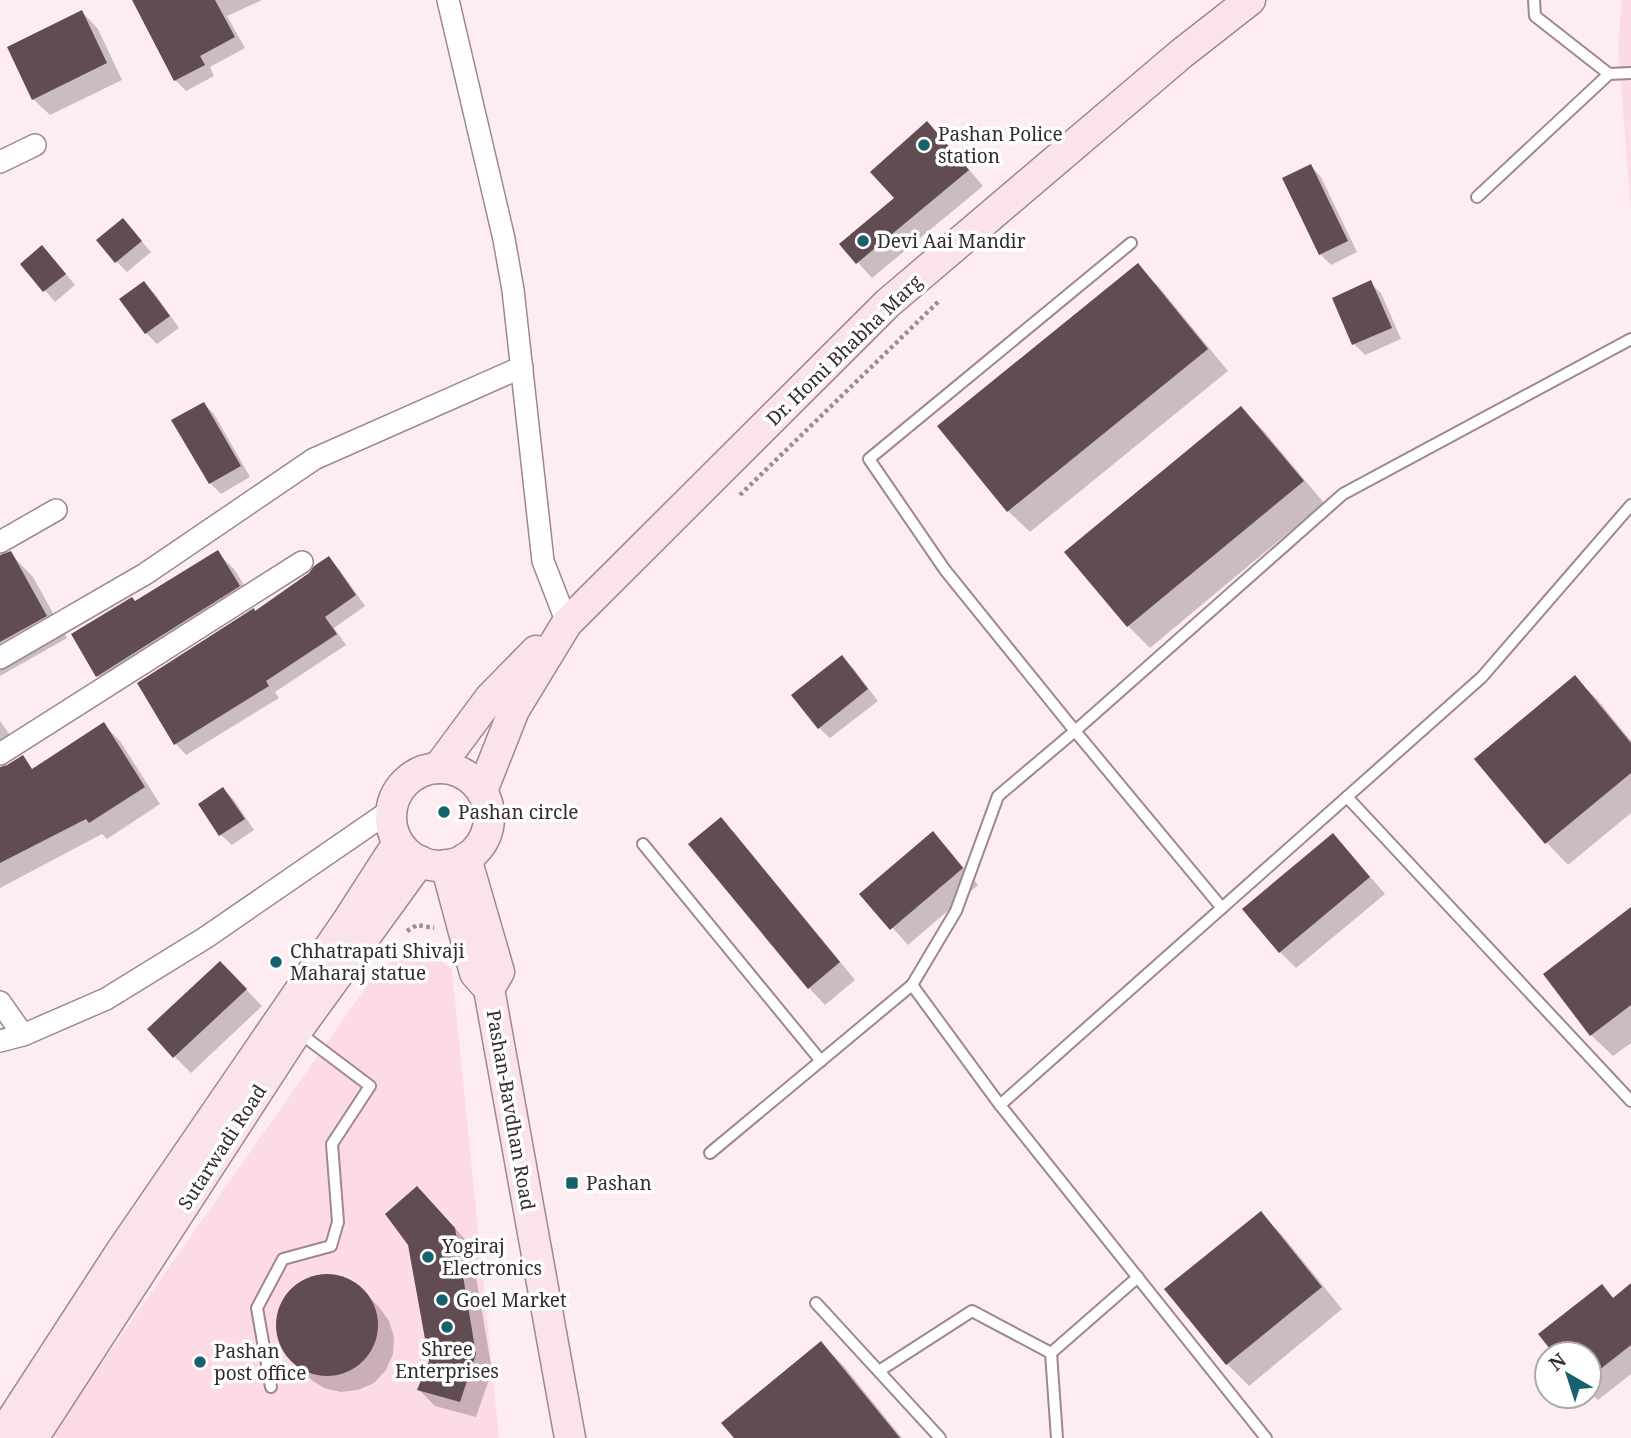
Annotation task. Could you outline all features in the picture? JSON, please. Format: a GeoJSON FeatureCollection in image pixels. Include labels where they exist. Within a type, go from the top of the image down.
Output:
{"type":"FeatureCollection","features":[{"type":"Feature","properties":{"kind":"main road","name":"Dr. Homi Bhabha Marg"},"geometry":{"type":"LineString","coordinates":[[438,768],[490,698],[533,653],[561,632],[888,303],[1181,54],[1251,0]]}},
{"type":"Feature","properties":{"kind":"main road","name":"Dr. Homi Bhabha Marg"},"geometry":{"type":"LineString","coordinates":[[492,797],[514,710],[561,632]]}},
{"type":"Feature","properties":{"kind":"main road"},"geometry":{"type":"LineString","coordinates":[[0,1438],[122,1250],[349,919],[445,856],[473,853],[483,840],[492,797],[470,778],[455,770],[438,768],[421,771],[407,780],[396,794],[391,810],[391,827],[445,856]]}},
{"type":"Feature","properties":{"kind":"main road","name":"Pashan-Bavdhan Road"},"geometry":{"type":"LineString","coordinates":[[445,856],[475,973],[489,989],[570,1438]]}},
{"type":"Feature","properties":{"kind":"main road","name":"Sutarwadi Road"},"geometry":{"type":"LineString","coordinates":[[33,1438],[298,1029],[445,856]]}},
{"type":"Feature","properties":{"kind":"street"},"geometry":{"type":"LineString","coordinates":[[448,0],[504,239],[513,290],[543,561],[561,632]]}},
{"type":"Feature","properties":{"kind":"street"},"geometry":{"type":"LineString","coordinates":[[0,162],[36,145]]}},
{"type":"Feature","properties":{"kind":"street"},"geometry":{"type":"LineString","coordinates":[[0,658],[145,574],[314,459],[522,367]]}},
{"type":"Feature","properties":{"kind":"street"},"geometry":{"type":"LineString","coordinates":[[0,542],[56,510]]}},
{"type":"Feature","properties":{"kind":"street"},"geometry":{"type":"LineString","coordinates":[[0,754],[302,562]]}},
{"type":"Feature","properties":{"kind":"street"},"geometry":{"type":"LineString","coordinates":[[0,1041],[23,1035],[106,999],[205,938],[391,810]]}},
{"type":"Feature","properties":{"kind":"street"},"geometry":{"type":"LineString","coordinates":[[0,1002],[23,1035]]}},
{"type":"Feature","properties":{"kind":"lane"},"geometry":{"type":"LineString","coordinates":[[1534,0],[1535,16],[1609,74],[1631,74]]}},
{"type":"Feature","properties":{"kind":"lane"},"geometry":{"type":"LineString","coordinates":[[1476,197],[1609,74]]}},
{"type":"Feature","properties":{"kind":"lane"},"geometry":{"type":"LineString","coordinates":[[1131,243],[869,459],[945,570],[1222,908]]}},
{"type":"Feature","properties":{"kind":"lane"},"geometry":{"type":"LineString","coordinates":[[710,1153],[912,985],[956,911],[998,796],[1343,494],[1631,339]]}},
{"type":"Feature","properties":{"kind":"lane"},"geometry":{"type":"LineString","coordinates":[[1000,1105],[1482,677],[1631,505]]}},
{"type":"Feature","properties":{"kind":"lane"},"geometry":{"type":"LineString","coordinates":[[1347,797],[1631,1101]]}},
{"type":"Feature","properties":{"kind":"lane"},"geometry":{"type":"LineString","coordinates":[[643,844],[821,1061]]}},
{"type":"Feature","properties":{"kind":"lane"},"geometry":{"type":"LineString","coordinates":[[912,985],[1000,1105],[1266,1438]]}},
{"type":"Feature","properties":{"kind":"lane"},"geometry":{"type":"LineString","coordinates":[[271,1387],[257,1308],[283,1259],[331,1246],[338,1222],[332,1144],[370,1086],[298,1029]]}},
{"type":"Feature","properties":{"kind":"lane"},"geometry":{"type":"LineString","coordinates":[[1051,1353],[1138,1277]]}},
{"type":"Feature","properties":{"kind":"lane"},"geometry":{"type":"LineString","coordinates":[[816,1303],[940,1438]]}},
{"type":"Feature","properties":{"kind":"lane"},"geometry":{"type":"LineString","coordinates":[[879,1371],[972,1311],[1051,1353]]}},
{"type":"Feature","properties":{"kind":"lane"},"geometry":{"type":"LineString","coordinates":[[1051,1353],[1057,1438]]}},
{"type":"Feature","properties":{"kind":"path"},"geometry":{"type":"LineString","coordinates":[[735,500],[947,293]]}},
{"type":"Feature","properties":{"kind":"path"},"geometry":{"type":"LineString","coordinates":[[445,856],[492,797]]}},
{"type":"Feature","properties":{"kind":"shaded area"},"geometry":{"type":"Polygon","coordinates":[[[1622,0],[1631,0],[1631,211],[1618,47],[1622,0]]]}},
{"type":"Feature","properties":{"kind":"shaded area"},"geometry":{"type":"Polygon","coordinates":[[[426,951],[452,969],[499,1438],[58,1438],[51,1435],[376,973],[401,954],[426,951]]]}},
{"type":"Feature","properties":{"kind":"building"},"geometry":{"type":"Polygon","coordinates":[[[132,0],[215,0],[235,37],[200,56],[205,65],[174,81],[132,0]]]}},
{"type":"Feature","properties":{"kind":"building"},"geometry":{"type":"Polygon","coordinates":[[[82,10],[107,63],[32,100],[7,47],[82,10]]]}},
{"type":"Feature","properties":{"kind":"building","name":"Pashan Police station"},"geometry":{"type":"Polygon","coordinates":[[[927,121],[969,170],[856,264],[839,244],[894,198],[870,172],[927,121]]]}},
{"type":"Feature","properties":{"kind":"building"},"geometry":{"type":"Polygon","coordinates":[[[1311,164],[1348,241],[1319,255],[1282,178],[1311,164]]]}},
{"type":"Feature","properties":{"kind":"building"},"geometry":{"type":"Polygon","coordinates":[[[123,218],[142,241],[115,263],[96,240],[123,218]]]}},
{"type":"Feature","properties":{"kind":"building"},"geometry":{"type":"Polygon","coordinates":[[[42,245],[66,274],[43,292],[20,264],[42,245]]]}},
{"type":"Feature","properties":{"kind":"building"},"geometry":{"type":"Polygon","coordinates":[[[1138,263],[1208,349],[1007,512],[937,426],[1138,263]]]}},
{"type":"Feature","properties":{"kind":"building"},"geometry":{"type":"Polygon","coordinates":[[[1371,280],[1392,328],[1352,345],[1332,298],[1371,280]]]}},
{"type":"Feature","properties":{"kind":"building"},"geometry":{"type":"Polygon","coordinates":[[[144,281],[170,316],[145,334],[119,299],[144,281]]]}},
{"type":"Feature","properties":{"kind":"building"},"geometry":{"type":"Polygon","coordinates":[[[204,402],[241,466],[209,484],[171,420],[204,402]]]}},
{"type":"Feature","properties":{"kind":"building"},"geometry":{"type":"Polygon","coordinates":[[[1241,406],[1304,481],[1127,627],[1064,552],[1241,406]]]}},
{"type":"Feature","properties":{"kind":"building"},"geometry":{"type":"Polygon","coordinates":[[[218,550],[240,586],[96,677],[71,634],[132,597],[135,601],[218,550]]]}},
{"type":"Feature","properties":{"kind":"building"},"geometry":{"type":"Polygon","coordinates":[[[11,551],[47,616],[0,642],[0,555],[11,551]]]}},
{"type":"Feature","properties":{"kind":"building"},"geometry":{"type":"Polygon","coordinates":[[[329,556],[356,595],[325,617],[337,634],[266,681],[269,686],[174,745],[137,683],[254,608],[255,611],[329,556]]]}},
{"type":"Feature","properties":{"kind":"building"},"geometry":{"type":"Polygon","coordinates":[[[842,655],[868,689],[818,729],[791,695],[842,655]]]}},
{"type":"Feature","properties":{"kind":"building"},"geometry":{"type":"Polygon","coordinates":[[[1575,675],[1631,743],[1631,773],[1545,844],[1474,759],[1575,675]]]}},
{"type":"Feature","properties":{"kind":"building"},"geometry":{"type":"Polygon","coordinates":[[[104,722],[145,787],[89,823],[86,819],[0,863],[0,767],[23,755],[32,769],[104,722]]]}},
{"type":"Feature","properties":{"kind":"building"},"geometry":{"type":"Polygon","coordinates":[[[223,787],[245,819],[219,836],[198,804],[223,787]]]}},
{"type":"Feature","properties":{"kind":"building"},"geometry":{"type":"Polygon","coordinates":[[[721,817],[840,962],[808,989],[688,844],[721,817]]]}},
{"type":"Feature","properties":{"kind":"building"},"geometry":{"type":"Polygon","coordinates":[[[933,831],[963,868],[890,930],[859,894],[933,831]]]}},
{"type":"Feature","properties":{"kind":"building"},"geometry":{"type":"Polygon","coordinates":[[[1333,833],[1370,877],[1279,953],[1242,909],[1333,833]]]}},
{"type":"Feature","properties":{"kind":"building"},"geometry":{"type":"Polygon","coordinates":[[[1631,907],[1631,1005],[1590,1036],[1543,974],[1631,907]]]}},
{"type":"Feature","properties":{"kind":"building"},"geometry":{"type":"Polygon","coordinates":[[[220,961],[247,989],[173,1058],[147,1029],[220,961]]]}},
{"type":"Feature","properties":{"kind":"building","name":"Goel Market"},"geometry":{"type":"Polygon","coordinates":[[[417,1186],[455,1228],[476,1354],[460,1402],[417,1390],[429,1361],[408,1245],[385,1214],[417,1186]]]}},
{"type":"Feature","properties":{"kind":"building"},"geometry":{"type":"Polygon","coordinates":[[[1261,1211],[1322,1287],[1226,1365],[1164,1289],[1261,1211]]]}},
{"type":"Feature","properties":{"kind":"building"},"geometry":{"type":"Polygon","coordinates":[[[327,1274],[346,1278],[363,1289],[374,1306],[378,1325],[374,1344],[363,1361],[346,1372],[327,1376],[308,1372],[291,1361],[280,1344],[276,1325],[280,1306],[291,1289],[308,1278],[327,1274]]]}},
{"type":"Feature","properties":{"kind":"building"},"geometry":{"type":"Polygon","coordinates":[[[1631,1283],[1631,1345],[1603,1367],[1603,1340],[1543,1340],[1538,1334],[1602,1284],[1613,1298],[1631,1283]]]}},
{"type":"Feature","properties":{"kind":"building"},"geometry":{"type":"Polygon","coordinates":[[[821,1341],[900,1438],[734,1438],[721,1423],[821,1341]]]}},
{"type":"Feature","properties":{"kind":"place","name":"Pashan Police station"},"geometry":{"type":"Point","coordinates":[924,145]}},
{"type":"Feature","properties":{"kind":"place","name":"Devi Aai Mandir"},"geometry":{"type":"Point","coordinates":[863,241]}},
{"type":"Feature","properties":{"kind":"place","name":"Pashan circle"},"geometry":{"type":"Point","coordinates":[444,812]}},
{"type":"Feature","properties":{"kind":"place","name":"Chhatrapati Shivaji Maharaj statue"},"geometry":{"type":"Point","coordinates":[276,962]}},
{"type":"Feature","properties":{"kind":"place","name":"Pashan"},"geometry":{"type":"Point","coordinates":[572,1183]}},
{"type":"Feature","properties":{"kind":"place","name":"Yogiraj Electronics"},"geometry":{"type":"Point","coordinates":[428,1257]}},
{"type":"Feature","properties":{"kind":"place","name":"Goel Market"},"geometry":{"type":"Point","coordinates":[442,1300]}},
{"type":"Feature","properties":{"kind":"place","name":"Shree Enterprises"},"geometry":{"type":"Point","coordinates":[447,1327]}},
{"type":"Feature","properties":{"kind":"place","name":"Pashan post office"},"geometry":{"type":"Point","coordinates":[200,1362]}}]}
